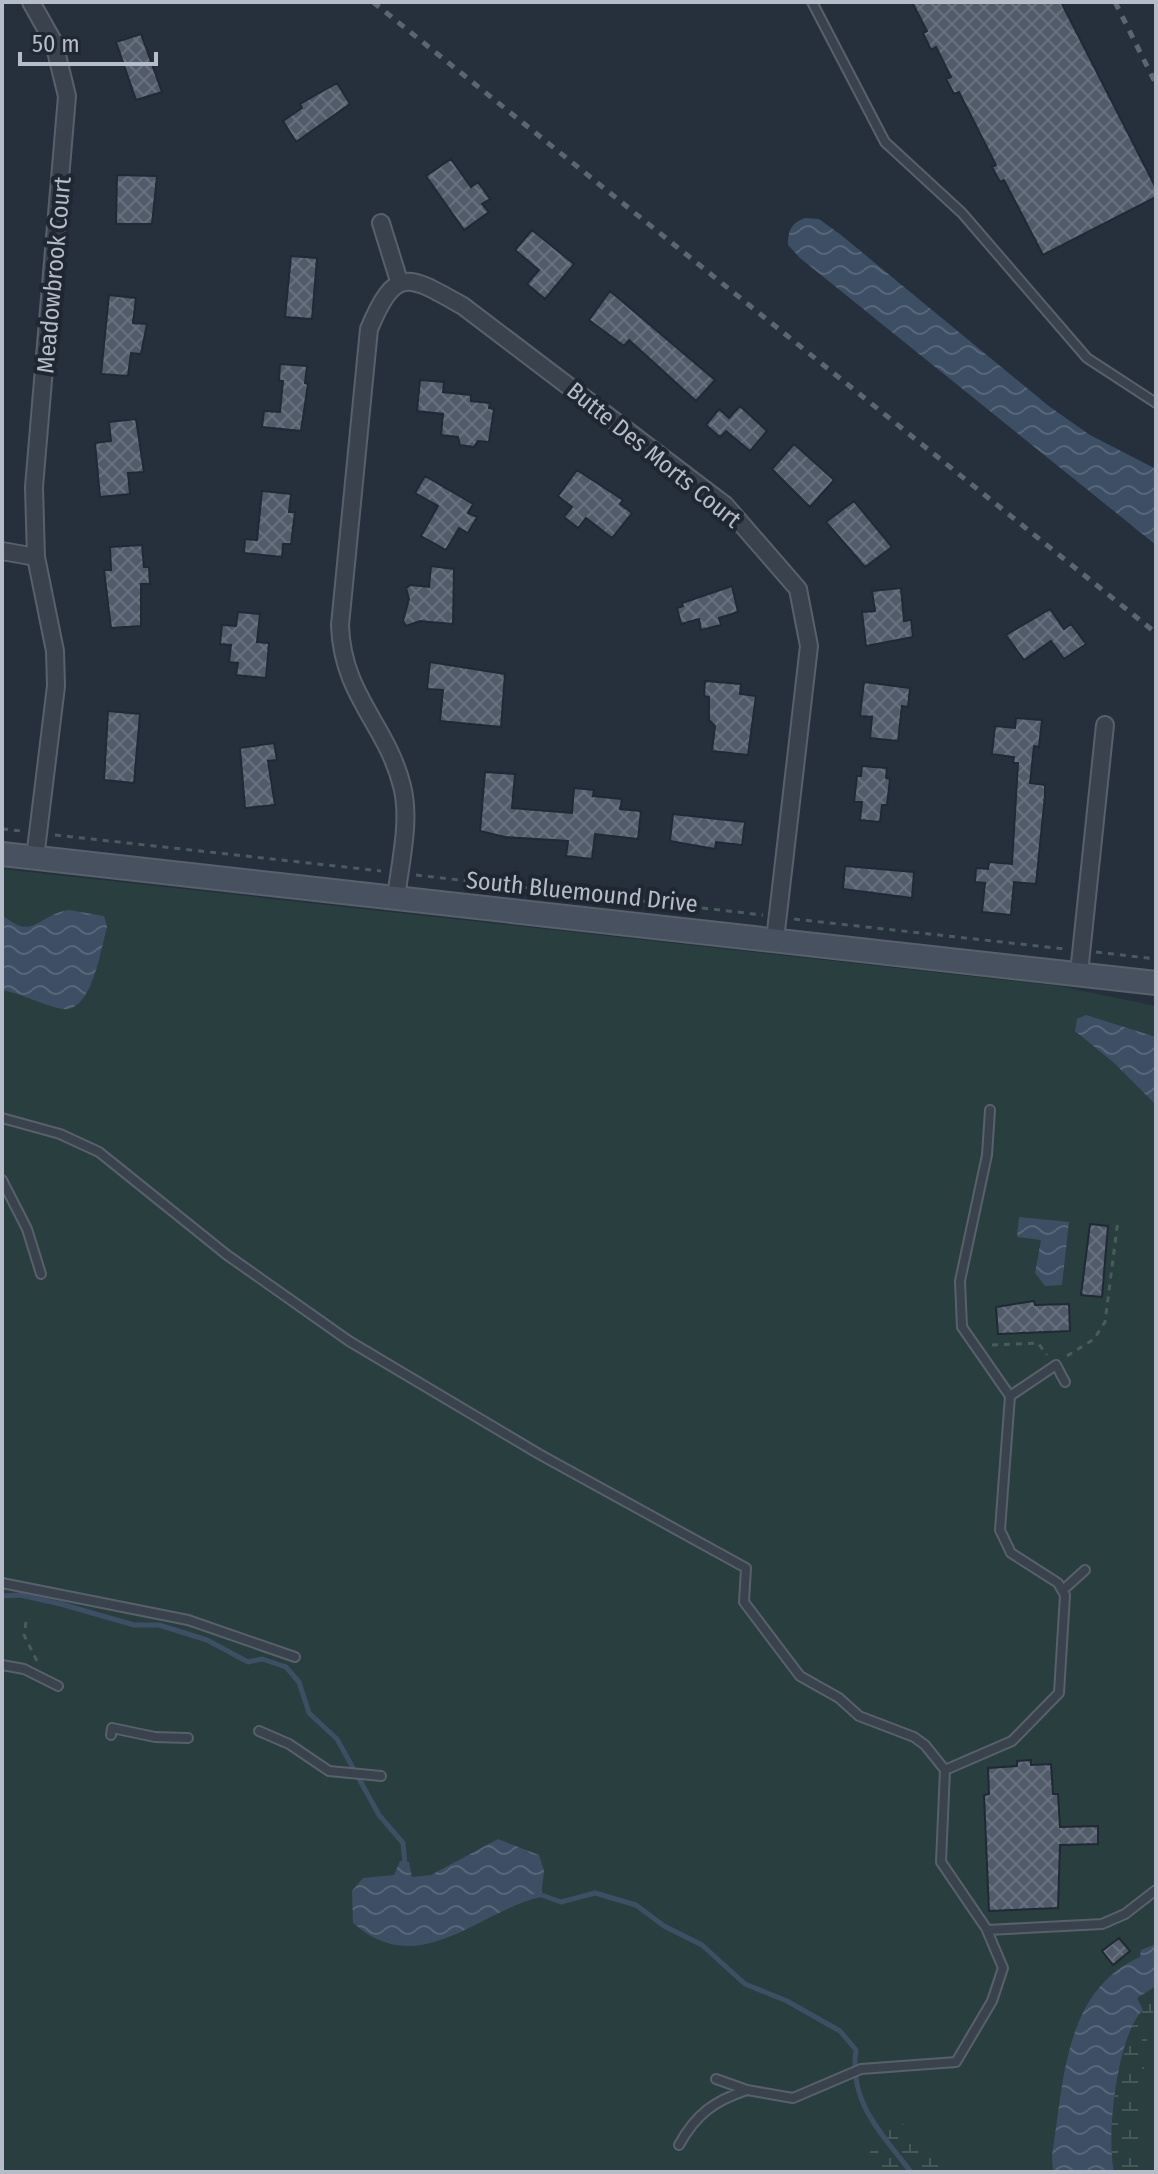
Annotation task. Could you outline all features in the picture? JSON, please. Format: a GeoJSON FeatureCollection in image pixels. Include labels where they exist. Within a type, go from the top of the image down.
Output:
{"type":"FeatureCollection","features":[{"type":"Feature","properties":{"kind":"main road","name":"South Bluemound Drive"},"geometry":{"type":"LineString","coordinates":[[2,854],[1156,983]]}},
{"type":"Feature","properties":{"kind":"street","name":"Meadowbrook Court"},"geometry":{"type":"LineString","coordinates":[[31,2],[54,43],[67,96],[34,487],[36,557],[55,651],[56,686],[35,858]]}},
{"type":"Feature","properties":{"kind":"street"},"geometry":{"type":"LineString","coordinates":[[381,223],[399,281],[391,286],[369,329],[340,625],[343,661],[356,694],[403,787],[396,898]]}},
{"type":"Feature","properties":{"kind":"street","name":"Butte Des Morts Court"},"geometry":{"type":"LineString","coordinates":[[399,281],[418,283],[463,306],[725,505],[788,573],[798,589],[809,646],[775,940]]}},
{"type":"Feature","properties":{"kind":"street"},"geometry":{"type":"LineString","coordinates":[[2,551],[36,557]]}},
{"type":"Feature","properties":{"kind":"street"},"geometry":{"type":"LineString","coordinates":[[1079,973],[1105,725]]}},
{"type":"Feature","properties":{"kind":"lane"},"geometry":{"type":"LineString","coordinates":[[812,2],[885,142],[962,213],[1087,358],[1156,403]]}},
{"type":"Feature","properties":{"kind":"lane"},"geometry":{"type":"LineString","coordinates":[[945,1770],[1012,1741],[1059,1693],[1066,1612],[1063,1590],[1049,1576],[1019,1561],[1011,1553],[1000,1530],[1010,1396],[996,1371],[972,1344],[962,1327],[960,1281],[987,1155],[990,1110]]}},
{"type":"Feature","properties":{"kind":"lane"},"geometry":{"type":"LineString","coordinates":[[2,1118],[60,1134],[99,1152],[227,1255],[349,1341],[539,1454],[746,1568],[744,1602],[800,1676],[839,1698],[859,1716],[914,1737],[945,1770],[941,1862],[987,1930],[1003,1968],[1000,1983],[956,2062],[861,2069],[799,2097],[781,2098],[716,2079]]}},
{"type":"Feature","properties":{"kind":"lane"},"geometry":{"type":"LineString","coordinates":[[2,1180],[27,1229],[41,1274]]}},
{"type":"Feature","properties":{"kind":"lane"},"geometry":{"type":"LineString","coordinates":[[1010,1396],[1056,1365],[1065,1382]]}},
{"type":"Feature","properties":{"kind":"lane"},"geometry":{"type":"LineString","coordinates":[[1063,1590],[1085,1570]]}},
{"type":"Feature","properties":{"kind":"lane"},"geometry":{"type":"LineString","coordinates":[[2,1583],[188,1620],[295,1657]]}},
{"type":"Feature","properties":{"kind":"lane"},"geometry":{"type":"LineString","coordinates":[[2,1665],[24,1669],[58,1686]]}},
{"type":"Feature","properties":{"kind":"lane"},"geometry":{"type":"LineString","coordinates":[[111,1735],[112,1728],[155,1737],[188,1738]]}},
{"type":"Feature","properties":{"kind":"lane"},"geometry":{"type":"LineString","coordinates":[[259,1731],[289,1744],[332,1772],[378,1776]]}},
{"type":"Feature","properties":{"kind":"lane"},"geometry":{"type":"LineString","coordinates":[[987,1930],[1102,1924],[1125,1914],[1156,1890]]}},
{"type":"Feature","properties":{"kind":"lane"},"geometry":{"type":"LineString","coordinates":[[679,2145],[692,2123],[710,2105],[747,2090]]}},
{"type":"Feature","properties":{"kind":"path"},"geometry":{"type":"LineString","coordinates":[[2,829],[1156,959]]}},
{"type":"Feature","properties":{"kind":"path"},"geometry":{"type":"LineString","coordinates":[[972,1344],[1038,1343],[1056,1365],[1094,1339],[1105,1322],[1118,1220]]}},
{"type":"Feature","properties":{"kind":"path"},"geometry":{"type":"LineString","coordinates":[[26,1622],[24,1635],[28,1644]]}},
{"type":"Feature","properties":{"kind":"green space"},"geometry":{"type":"Polygon","coordinates":[[[2,869],[1059,986],[1156,1006],[1156,2172],[2,2172],[2,869]]]}},
{"type":"Feature","properties":{"kind":"green space"},"geometry":{"type":"Polygon","coordinates":[[[1156,1986],[1143,2078],[1142,2172],[1114,2172],[1111,2129],[1117,2085],[1137,1998],[1156,1986]]]}},
{"type":"Feature","properties":{"kind":"green space"},"geometry":{"type":"Polygon","coordinates":[[[889,2115],[907,2127],[952,2172],[875,2172],[868,2156],[889,2115]]]}},
{"type":"Feature","properties":{"kind":"water"},"geometry":{"type":"Polygon","coordinates":[[[805,218],[819,219],[841,235],[1050,407],[1090,435],[1156,469],[1156,545],[800,258],[788,245],[789,236],[793,225],[805,218]]]}},
{"type":"Feature","properties":{"kind":"water"},"geometry":{"type":"Polygon","coordinates":[[[69,910],[104,916],[107,927],[94,978],[81,1001],[72,1008],[62,1009],[2,990],[2,915],[13,923],[29,927],[69,910]]]}},
{"type":"Feature","properties":{"kind":"water"},"geometry":{"type":"Polygon","coordinates":[[[1086,1015],[1156,1037],[1156,1105],[1113,1062],[1075,1031],[1077,1019],[1086,1015]]]}},
{"type":"Feature","properties":{"kind":"water"},"geometry":{"type":"Polygon","coordinates":[[[1019,1217],[1069,1222],[1062,1285],[1045,1286],[1035,1273],[1041,1240],[1017,1237],[1019,1217]]]}},
{"type":"Feature","properties":{"kind":"water"},"geometry":{"type":"Polygon","coordinates":[[[498,1839],[539,1855],[544,1871],[541,1897],[518,1904],[449,1937],[425,1944],[402,1946],[378,1939],[353,1923],[352,1891],[363,1878],[394,1875],[400,1861],[409,1862],[412,1877],[431,1875],[498,1839]]]}},
{"type":"Feature","properties":{"kind":"water"},"geometry":{"type":"Polygon","coordinates":[[[1156,1944],[1156,1986],[1137,1998],[1143,2010],[1126,2041],[1120,2063],[1113,2112],[1114,2172],[1053,2172],[1052,2155],[1065,2070],[1081,2016],[1095,1992],[1115,1972],[1140,1957],[1141,1950],[1156,1944]]]}},
{"type":"Feature","properties":{"kind":"building"},"geometry":{"type":"Polygon","coordinates":[[[912,2],[1061,2],[1156,188],[1156,197],[1043,255],[1004,180],[1000,182],[992,167],[996,165],[959,92],[954,94],[946,79],[951,77],[936,47],[931,50],[923,33],[927,31],[912,2]]]}},
{"type":"Feature","properties":{"kind":"building"},"geometry":{"type":"Polygon","coordinates":[[[141,34],[162,92],[136,100],[116,42],[141,34]]]}},
{"type":"Feature","properties":{"kind":"building"},"geometry":{"type":"Polygon","coordinates":[[[337,83],[350,104],[296,142],[283,121],[302,108],[300,104],[337,83]]]}},
{"type":"Feature","properties":{"kind":"building"},"geometry":{"type":"Polygon","coordinates":[[[451,159],[471,187],[478,182],[490,199],[482,204],[489,212],[464,230],[426,176],[451,159]]]}},
{"type":"Feature","properties":{"kind":"building"},"geometry":{"type":"Polygon","coordinates":[[[117,175],[157,176],[152,224],[116,224],[117,175]]]}},
{"type":"Feature","properties":{"kind":"building"},"geometry":{"type":"Polygon","coordinates":[[[532,230],[574,264],[545,299],[527,284],[539,270],[515,250],[532,230]]]}},
{"type":"Feature","properties":{"kind":"building"},"geometry":{"type":"Polygon","coordinates":[[[291,256],[317,258],[312,319],[285,317],[291,256]]]}},
{"type":"Feature","properties":{"kind":"building"},"geometry":{"type":"Polygon","coordinates":[[[610,291],[715,380],[696,401],[629,340],[624,346],[589,320],[610,291]]]}},
{"type":"Feature","properties":{"kind":"building"},"geometry":{"type":"Polygon","coordinates":[[[109,295],[136,298],[133,323],[147,324],[141,354],[131,353],[128,376],[101,374],[109,295]]]}},
{"type":"Feature","properties":{"kind":"building"},"geometry":{"type":"Polygon","coordinates":[[[280,364],[307,366],[305,383],[308,384],[301,431],[262,427],[264,411],[280,412],[283,381],[279,381],[280,364]]]}},
{"type":"Feature","properties":{"kind":"building"},"geometry":{"type":"Polygon","coordinates":[[[420,380],[444,382],[443,392],[471,395],[471,401],[490,403],[489,408],[494,409],[489,442],[478,441],[474,447],[460,445],[458,437],[441,435],[443,414],[417,411],[420,380]]]}},
{"type":"Feature","properties":{"kind":"building"},"geometry":{"type":"Polygon","coordinates":[[[740,406],[767,431],[750,451],[726,431],[720,437],[706,425],[719,409],[729,418],[740,406]]]}},
{"type":"Feature","properties":{"kind":"building"},"geometry":{"type":"Polygon","coordinates":[[[136,419],[144,472],[128,473],[130,494],[100,497],[95,443],[111,441],[109,422],[136,419]]]}},
{"type":"Feature","properties":{"kind":"building"},"geometry":{"type":"Polygon","coordinates":[[[794,444],[834,480],[810,507],[772,469],[794,444]]]}},
{"type":"Feature","properties":{"kind":"building"},"geometry":{"type":"Polygon","coordinates":[[[577,470],[623,500],[620,504],[632,513],[612,538],[586,518],[578,528],[564,517],[572,507],[558,496],[577,470]]]}},
{"type":"Feature","properties":{"kind":"building"},"geometry":{"type":"Polygon","coordinates":[[[425,476],[473,504],[468,513],[477,517],[468,533],[459,528],[446,550],[421,536],[438,506],[415,493],[425,476]]]}},
{"type":"Feature","properties":{"kind":"building"},"geometry":{"type":"Polygon","coordinates":[[[262,491],[291,494],[289,512],[295,512],[291,544],[283,544],[282,557],[244,553],[245,539],[257,540],[262,491]]]}},
{"type":"Feature","properties":{"kind":"building"},"geometry":{"type":"Polygon","coordinates":[[[854,501],[892,547],[865,567],[826,522],[854,501]]]}},
{"type":"Feature","properties":{"kind":"building"},"geometry":{"type":"Polygon","coordinates":[[[142,545],[144,567],[149,567],[150,584],[141,584],[141,626],[111,628],[104,570],[111,570],[110,547],[142,545]]]}},
{"type":"Feature","properties":{"kind":"building"},"geometry":{"type":"Polygon","coordinates":[[[431,566],[454,569],[453,624],[420,621],[406,626],[403,621],[409,599],[406,588],[411,585],[429,587],[431,566]]]}},
{"type":"Feature","properties":{"kind":"building"},"geometry":{"type":"Polygon","coordinates":[[[732,586],[738,612],[719,618],[721,625],[701,630],[699,619],[681,624],[677,608],[683,606],[682,603],[732,586]]]}},
{"type":"Feature","properties":{"kind":"building"},"geometry":{"type":"Polygon","coordinates":[[[901,588],[904,621],[911,620],[913,637],[866,646],[862,612],[875,611],[872,591],[901,588]]]}},
{"type":"Feature","properties":{"kind":"building"},"geometry":{"type":"Polygon","coordinates":[[[1050,609],[1064,629],[1071,624],[1086,644],[1064,659],[1051,641],[1024,660],[1006,635],[1050,609]]]}},
{"type":"Feature","properties":{"kind":"building"},"geometry":{"type":"Polygon","coordinates":[[[238,612],[260,614],[257,642],[269,643],[266,678],[236,675],[238,663],[229,662],[231,645],[220,644],[222,625],[236,626],[238,612]]]}},
{"type":"Feature","properties":{"kind":"building"},"geometry":{"type":"Polygon","coordinates":[[[430,662],[505,674],[501,727],[440,721],[443,690],[427,689],[430,662]]]}},
{"type":"Feature","properties":{"kind":"building"},"geometry":{"type":"Polygon","coordinates":[[[705,681],[741,684],[740,694],[756,696],[748,755],[712,751],[715,726],[709,720],[709,697],[704,696],[705,681]]]}},
{"type":"Feature","properties":{"kind":"building"},"geometry":{"type":"Polygon","coordinates":[[[864,682],[910,688],[908,707],[902,706],[898,741],[870,738],[872,717],[860,716],[864,682]]]}},
{"type":"Feature","properties":{"kind":"building"},"geometry":{"type":"Polygon","coordinates":[[[108,711],[140,714],[134,783],[104,780],[108,711]]]}},
{"type":"Feature","properties":{"kind":"building"},"geometry":{"type":"Polygon","coordinates":[[[1016,718],[1042,720],[1039,747],[1034,746],[1030,783],[1045,785],[1045,795],[1036,884],[1014,882],[1011,915],[982,912],[985,883],[975,882],[976,868],[988,869],[989,862],[1012,864],[1018,763],[1013,763],[1014,757],[992,754],[995,726],[1015,728],[1016,718]]]}},
{"type":"Feature","properties":{"kind":"building"},"geometry":{"type":"Polygon","coordinates":[[[274,743],[277,760],[268,761],[275,805],[245,808],[240,748],[274,743]]]}},
{"type":"Feature","properties":{"kind":"building"},"geometry":{"type":"Polygon","coordinates":[[[862,766],[887,768],[886,778],[890,779],[887,805],[882,805],[880,822],[860,820],[862,802],[854,802],[857,776],[861,776],[862,766]]]}},
{"type":"Feature","properties":{"kind":"building"},"geometry":{"type":"Polygon","coordinates":[[[485,772],[515,774],[512,808],[572,813],[574,788],[594,790],[593,796],[622,799],[620,809],[641,811],[638,839],[595,834],[592,859],[566,856],[568,841],[505,837],[480,831],[485,772]]]}},
{"type":"Feature","properties":{"kind":"building"},"geometry":{"type":"Polygon","coordinates":[[[673,814],[745,822],[742,845],[716,842],[715,849],[670,841],[673,814]]]}},
{"type":"Feature","properties":{"kind":"building"},"geometry":{"type":"Polygon","coordinates":[[[845,866],[914,872],[912,898],[843,889],[845,866]]]}},
{"type":"Feature","properties":{"kind":"building"},"geometry":{"type":"Polygon","coordinates":[[[1090,1224],[1108,1226],[1102,1297],[1081,1295],[1090,1224]]]}},
{"type":"Feature","properties":{"kind":"building"},"geometry":{"type":"Polygon","coordinates":[[[1034,1301],[1035,1305],[1069,1304],[1070,1331],[998,1334],[996,1307],[1034,1301]]]}},
{"type":"Feature","properties":{"kind":"building"},"geometry":{"type":"Polygon","coordinates":[[[1031,1760],[1031,1765],[1051,1764],[1053,1794],[1058,1794],[1060,1827],[1098,1826],[1098,1844],[1060,1845],[1058,1908],[989,1911],[984,1795],[989,1794],[988,1768],[1017,1766],[1017,1761],[1031,1760]]]}},
{"type":"Feature","properties":{"kind":"building"},"geometry":{"type":"Polygon","coordinates":[[[1119,1938],[1130,1951],[1113,1965],[1102,1951],[1119,1938]]]}},
{"type":"Feature","properties":{"kind":"waterway"},"geometry":{"type":"LineString","coordinates":[[2,1596],[20,1595],[61,1604],[134,1625],[159,1625],[207,1640],[248,1662],[262,1659],[286,1667],[299,1682],[309,1713],[337,1739],[379,1815],[403,1843],[405,1865]]}},
{"type":"Feature","properties":{"kind":"waterway"},"geometry":{"type":"LineString","coordinates":[[536,1893],[561,1902],[595,1893],[636,1905],[664,1926],[702,1945],[745,1984],[787,2001],[840,2031],[856,2050],[857,2086],[870,2117],[911,2172]]}},
{"type":"Feature","properties":{"kind":"railway"},"geometry":{"type":"LineString","coordinates":[[373,2],[1156,633]]}},
{"type":"Feature","properties":{"kind":"railway"},"geometry":{"type":"LineString","coordinates":[[1115,2],[1156,84]]}}]}
